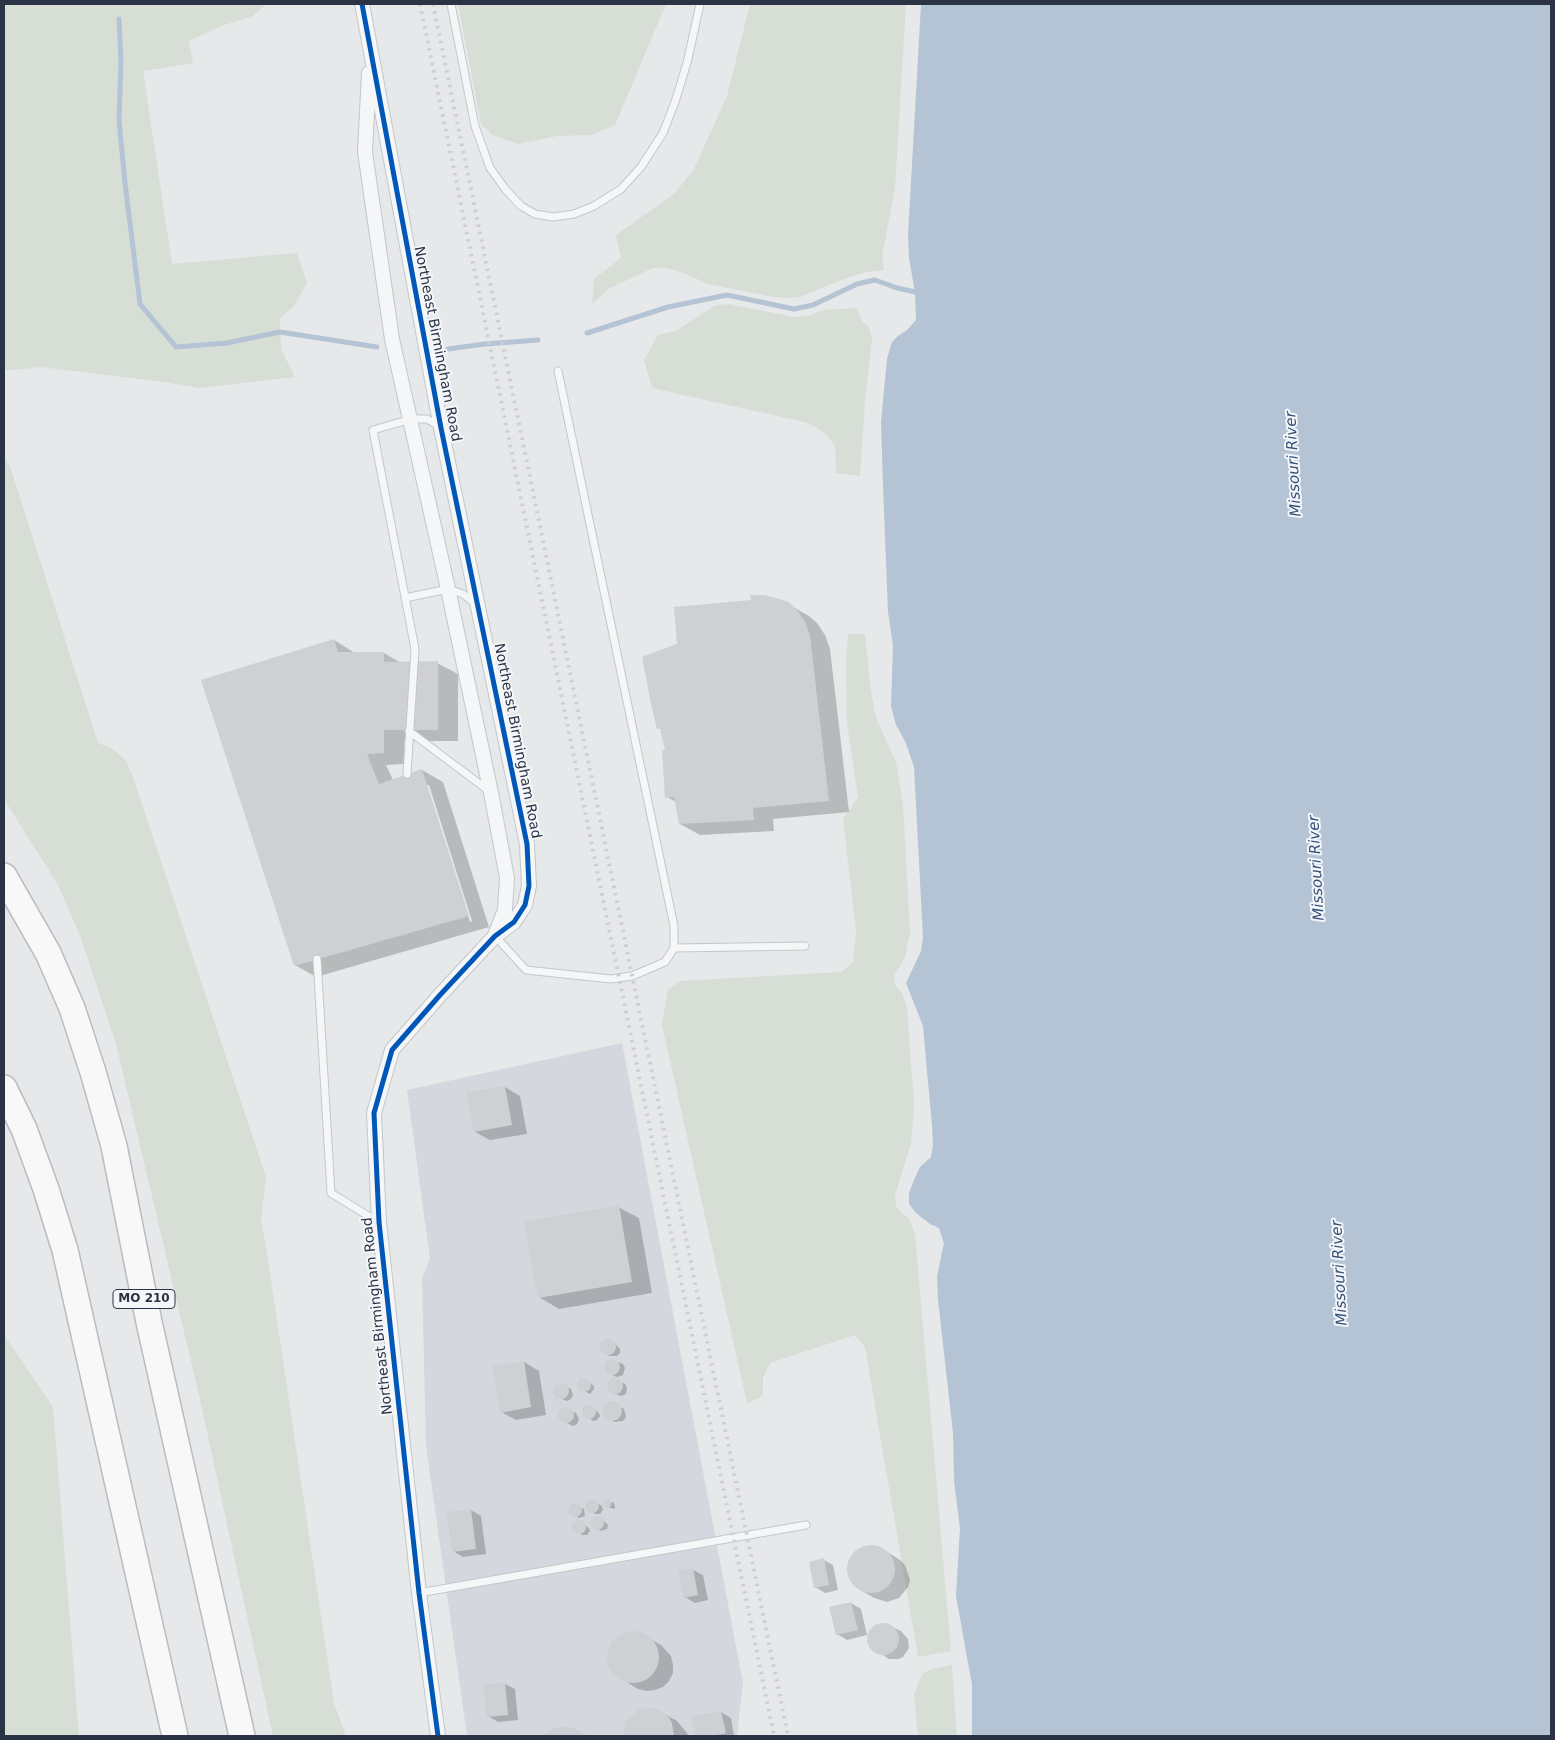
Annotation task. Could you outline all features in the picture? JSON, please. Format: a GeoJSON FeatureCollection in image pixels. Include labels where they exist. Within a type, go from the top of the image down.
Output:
{"type":"FeatureCollection","features":[{"type":"Feature","properties":{"kind":"highway","name":"MO 210"},"geometry":{"type":"LineString","coordinates":[[4,876],[51,960],[72,1008],[114,1146],[149,1322],[242,1736]]}},
{"type":"Feature","properties":{"kind":"highway"},"geometry":{"type":"LineString","coordinates":[[4,1088],[30,1144],[65,1250],[175,1736]]}},
{"type":"Feature","properties":{"kind":"street","name":"Northeast Birmingham Road"},"geometry":{"type":"LineString","coordinates":[[362,4],[441,428],[527,844],[529,886],[525,905],[514,922],[495,936],[392,1050],[374,1114],[379,1222],[419,1593],[438,1736]]}},
{"type":"Feature","properties":{"kind":"street","name":"Northeast Birmingham Road"},"geometry":{"type":"LineString","coordinates":[[370,50],[365,152],[392,339],[448,589],[507,878],[506,910],[495,936]]}},
{"type":"Feature","properties":{"kind":"lane"},"geometry":{"type":"LineString","coordinates":[[451,4],[476,126],[490,168],[506,190],[521,206],[535,214],[553,216],[574,214],[594,206],[620,189],[641,167],[663,133],[675,102],[687,63],[700,4]]}},
{"type":"Feature","properties":{"kind":"lane"},"geometry":{"type":"LineString","coordinates":[[495,936],[526,970],[611,979],[632,976],[665,962],[674,948],[674,926],[558,371]]}},
{"type":"Feature","properties":{"kind":"lane"},"geometry":{"type":"LineString","coordinates":[[408,774],[414,649],[373,430],[411,419],[427,419],[441,428]]}},
{"type":"Feature","properties":{"kind":"lane"},"geometry":{"type":"LineString","coordinates":[[405,598],[448,589],[463,594],[478,606]]}},
{"type":"Feature","properties":{"kind":"lane"},"geometry":{"type":"LineString","coordinates":[[409,731],[491,793]]}},
{"type":"Feature","properties":{"kind":"lane"},"geometry":{"type":"LineString","coordinates":[[674,948],[805,946]]}},
{"type":"Feature","properties":{"kind":"lane"},"geometry":{"type":"LineString","coordinates":[[317,959],[331,1193],[379,1222]]}},
{"type":"Feature","properties":{"kind":"lane"},"geometry":{"type":"LineString","coordinates":[[419,1593],[806,1525]]}},
{"type":"Feature","properties":{"kind":"shaded area"},"geometry":{"type":"Polygon","coordinates":[[[4,4],[266,4],[253,16],[221,26],[189,41],[193,63],[143,71],[172,264],[297,253],[307,283],[294,306],[280,318],[281,349],[295,377],[199,388],[41,367],[4,371],[4,4]]]}},
{"type":"Feature","properties":{"kind":"shaded area"},"geometry":{"type":"Polygon","coordinates":[[[458,4],[666,4],[615,125],[591,135],[557,136],[518,144],[492,135],[481,124],[458,4]]]}},
{"type":"Feature","properties":{"kind":"shaded area"},"geometry":{"type":"Polygon","coordinates":[[[750,4],[906,4],[895,188],[882,257],[884,270],[866,272],[799,297],[785,298],[708,284],[684,273],[666,268],[653,268],[610,288],[592,304],[594,279],[621,258],[616,235],[675,193],[694,169],[727,96],[750,4]]]}},
{"type":"Feature","properties":{"kind":"shaded area"},"geometry":{"type":"Polygon","coordinates":[[[727,304],[795,317],[808,316],[823,310],[856,308],[862,321],[869,327],[872,339],[865,401],[860,476],[836,473],[835,446],[826,434],[809,423],[652,388],[644,360],[658,335],[676,331],[714,306],[727,304]]]}},
{"type":"Feature","properties":{"kind":"shaded area"},"geometry":{"type":"Polygon","coordinates":[[[4,457],[10,466],[98,743],[113,749],[126,761],[134,780],[266,1177],[261,1219],[334,1703],[346,1736],[273,1736],[199,1395],[116,1044],[81,938],[57,883],[4,799],[4,457]]]}},
{"type":"Feature","properties":{"kind":"shaded area"},"geometry":{"type":"Polygon","coordinates":[[[848,634],[865,634],[871,692],[876,718],[896,762],[903,804],[910,933],[905,957],[894,976],[895,985],[902,993],[907,1008],[914,1104],[911,1143],[895,1195],[896,1206],[902,1214],[909,1218],[915,1234],[951,1651],[918,1657],[865,1347],[855,1335],[770,1363],[763,1378],[763,1396],[747,1403],[662,1025],[668,990],[681,981],[841,972],[853,962],[856,931],[843,819],[858,797],[847,722],[846,661],[848,634]]]}},
{"type":"Feature","properties":{"kind":"shaded area"},"geometry":{"type":"Polygon","coordinates":[[[622,1043],[743,1683],[737,1736],[467,1736],[426,1446],[422,1279],[430,1259],[407,1090],[622,1043]]]}},
{"type":"Feature","properties":{"kind":"shaded area"},"geometry":{"type":"Polygon","coordinates":[[[4,1335],[53,1407],[79,1736],[4,1736],[4,1335]]]}},
{"type":"Feature","properties":{"kind":"shaded area"},"geometry":{"type":"Polygon","coordinates":[[[952,1665],[957,1736],[918,1736],[914,1695],[922,1674],[931,1669],[952,1665]]]}},
{"type":"Feature","properties":{"kind":"water","name":"Missouri River"},"geometry":{"type":"Polygon","coordinates":[[[921,4],[1551,4],[1551,1736],[972,1736],[972,1685],[956,1596],[960,1528],[954,1481],[953,1433],[938,1300],[937,1276],[944,1243],[939,1228],[930,1224],[916,1213],[909,1204],[909,1193],[914,1180],[920,1167],[931,1157],[933,1145],[923,1026],[906,983],[921,951],[923,938],[914,767],[905,741],[896,725],[891,706],[893,646],[888,612],[881,422],[887,359],[892,342],[916,320],[915,292],[909,258],[908,235],[921,4]]]}},
{"type":"Feature","properties":{"kind":"building"},"geometry":{"type":"Polygon","coordinates":[[[750,595],[765,595],[789,602],[805,622],[810,636],[829,801],[753,808],[754,820],[679,824],[674,797],[665,798],[662,750],[665,750],[660,729],[657,729],[642,657],[677,644],[674,607],[751,600],[750,595]]]}},
{"type":"Feature","properties":{"kind":"building"},"geometry":{"type":"Polygon","coordinates":[[[334,639],[338,652],[384,652],[384,662],[438,661],[438,730],[384,730],[384,753],[367,754],[379,784],[422,769],[469,916],[294,966],[201,680],[334,639]]]}},
{"type":"Feature","properties":{"kind":"building"},"geometry":{"type":"Polygon","coordinates":[[[505,1086],[512,1125],[474,1132],[466,1092],[505,1086]]]}},
{"type":"Feature","properties":{"kind":"building"},"geometry":{"type":"Polygon","coordinates":[[[619,1205],[632,1282],[538,1298],[524,1222],[619,1205]]]}},
{"type":"Feature","properties":{"kind":"building"},"geometry":{"type":"Polygon","coordinates":[[[605,1339],[611,1339],[616,1344],[614,1353],[605,1355],[600,1350],[600,1344],[605,1339]]]}},
{"type":"Feature","properties":{"kind":"building"},"geometry":{"type":"Polygon","coordinates":[[[609,1359],[615,1359],[620,1364],[618,1373],[609,1375],[604,1370],[604,1364],[609,1359]]]}},
{"type":"Feature","properties":{"kind":"building"},"geometry":{"type":"Polygon","coordinates":[[[524,1361],[531,1407],[500,1413],[492,1366],[524,1361]]]}},
{"type":"Feature","properties":{"kind":"building"},"geometry":{"type":"Polygon","coordinates":[[[584,1378],[589,1380],[591,1385],[589,1390],[584,1392],[579,1390],[577,1385],[579,1380],[584,1378]]]}},
{"type":"Feature","properties":{"kind":"building"},"geometry":{"type":"Polygon","coordinates":[[[612,1378],[618,1378],[623,1383],[621,1392],[612,1394],[607,1389],[607,1383],[612,1378]]]}},
{"type":"Feature","properties":{"kind":"building"},"geometry":{"type":"Polygon","coordinates":[[[558,1383],[564,1383],[569,1388],[567,1397],[558,1399],[553,1394],[553,1388],[558,1383]]]}},
{"type":"Feature","properties":{"kind":"building"},"geometry":{"type":"Polygon","coordinates":[[[612,1401],[619,1404],[622,1411],[619,1418],[612,1421],[605,1418],[602,1411],[605,1404],[612,1401]]]}},
{"type":"Feature","properties":{"kind":"building"},"geometry":{"type":"Polygon","coordinates":[[[589,1405],[594,1407],[596,1412],[594,1417],[589,1419],[584,1417],[582,1412],[584,1407],[589,1405]]]}},
{"type":"Feature","properties":{"kind":"building"},"geometry":{"type":"Polygon","coordinates":[[[563,1407],[569,1407],[574,1412],[572,1421],[563,1423],[558,1418],[558,1412],[563,1407]]]}},
{"type":"Feature","properties":{"kind":"building"},"geometry":{"type":"Polygon","coordinates":[[[607,1498],[612,1503],[607,1508],[602,1503],[607,1498]]]}},
{"type":"Feature","properties":{"kind":"building"},"geometry":{"type":"Polygon","coordinates":[[[592,1499],[597,1501],[599,1506],[597,1511],[592,1513],[587,1511],[585,1506],[587,1501],[592,1499]]]}},
{"type":"Feature","properties":{"kind":"building"},"geometry":{"type":"Polygon","coordinates":[[[575,1503],[580,1505],[582,1510],[580,1515],[575,1517],[570,1515],[568,1510],[570,1505],[575,1503]]]}},
{"type":"Feature","properties":{"kind":"building"},"geometry":{"type":"Polygon","coordinates":[[[471,1509],[476,1549],[452,1552],[447,1512],[471,1509]]]}},
{"type":"Feature","properties":{"kind":"building"},"geometry":{"type":"Polygon","coordinates":[[[597,1516],[602,1518],[604,1523],[602,1528],[597,1530],[592,1528],[590,1523],[592,1518],[597,1516]]]}},
{"type":"Feature","properties":{"kind":"building"},"geometry":{"type":"Polygon","coordinates":[[[579,1520],[584,1522],[586,1527],[584,1532],[579,1534],[574,1532],[572,1527],[574,1522],[579,1520]]]}},
{"type":"Feature","properties":{"kind":"building"},"geometry":{"type":"Polygon","coordinates":[[[871,1545],[880,1547],[888,1552],[893,1560],[895,1569],[893,1578],[888,1586],[880,1591],[871,1593],[862,1591],[854,1586],[849,1578],[847,1569],[849,1560],[854,1552],[862,1547],[871,1545]]]}},
{"type":"Feature","properties":{"kind":"building"},"geometry":{"type":"Polygon","coordinates":[[[824,1558],[829,1585],[814,1588],[809,1562],[824,1558]]]}},
{"type":"Feature","properties":{"kind":"building"},"geometry":{"type":"Polygon","coordinates":[[[693,1568],[698,1595],[684,1598],[678,1571],[693,1568]]]}},
{"type":"Feature","properties":{"kind":"building"},"geometry":{"type":"Polygon","coordinates":[[[851,1602],[858,1630],[836,1635],[829,1607],[851,1602]]]}},
{"type":"Feature","properties":{"kind":"building"},"geometry":{"type":"Polygon","coordinates":[[[883,1623],[889,1624],[894,1628],[898,1633],[898,1645],[894,1650],[889,1654],[883,1655],[877,1654],[872,1650],[868,1645],[867,1639],[868,1633],[872,1628],[877,1624],[883,1623]]]}},
{"type":"Feature","properties":{"kind":"building"},"geometry":{"type":"Polygon","coordinates":[[[633,1631],[643,1633],[651,1639],[657,1647],[659,1657],[657,1667],[651,1675],[643,1681],[633,1683],[623,1681],[615,1675],[609,1667],[607,1657],[609,1647],[615,1639],[623,1633],[633,1631]]]}},
{"type":"Feature","properties":{"kind":"building"},"geometry":{"type":"Polygon","coordinates":[[[505,1682],[508,1715],[487,1717],[483,1685],[505,1682]]]}},
{"type":"Feature","properties":{"kind":"building"},"geometry":{"type":"Polygon","coordinates":[[[654,1708],[668,1716],[672,1723],[674,1736],[623,1736],[626,1721],[638,1710],[654,1708]]]}},
{"type":"Feature","properties":{"kind":"building"},"geometry":{"type":"Polygon","coordinates":[[[721,1711],[726,1733],[712,1736],[695,1736],[691,1717],[721,1711]]]}},
{"type":"Feature","properties":{"kind":"building"},"geometry":{"type":"Polygon","coordinates":[[[561,1727],[579,1730],[587,1736],[544,1736],[553,1729],[561,1727]]]}},
{"type":"Feature","properties":{"kind":"waterway"},"geometry":{"type":"LineString","coordinates":[[119,19],[121,61],[119,120],[140,304],[176,347],[227,343],[280,332],[377,347]]}},
{"type":"Feature","properties":{"kind":"waterway"},"geometry":{"type":"LineString","coordinates":[[587,333],[668,307],[727,295],[794,309],[813,305],[857,284],[875,280],[897,288],[920,293]]}},
{"type":"Feature","properties":{"kind":"waterway"},"geometry":{"type":"LineString","coordinates":[[448,349],[538,340]]}},
{"type":"Feature","properties":{"kind":"railway"},"geometry":{"type":"LineString","coordinates":[[420,4],[774,1736]]}},
{"type":"Feature","properties":{"kind":"railway"},"geometry":{"type":"LineString","coordinates":[[433,4],[788,1736]]}},
{"type":"Feature","properties":{"kind":"cycle path"},"geometry":{"type":"LineString","coordinates":[[362,4],[441,428],[527,844],[529,886],[525,905],[514,922],[495,936],[392,1050],[374,1113],[379,1222],[419,1593],[438,1736]]}}]}
